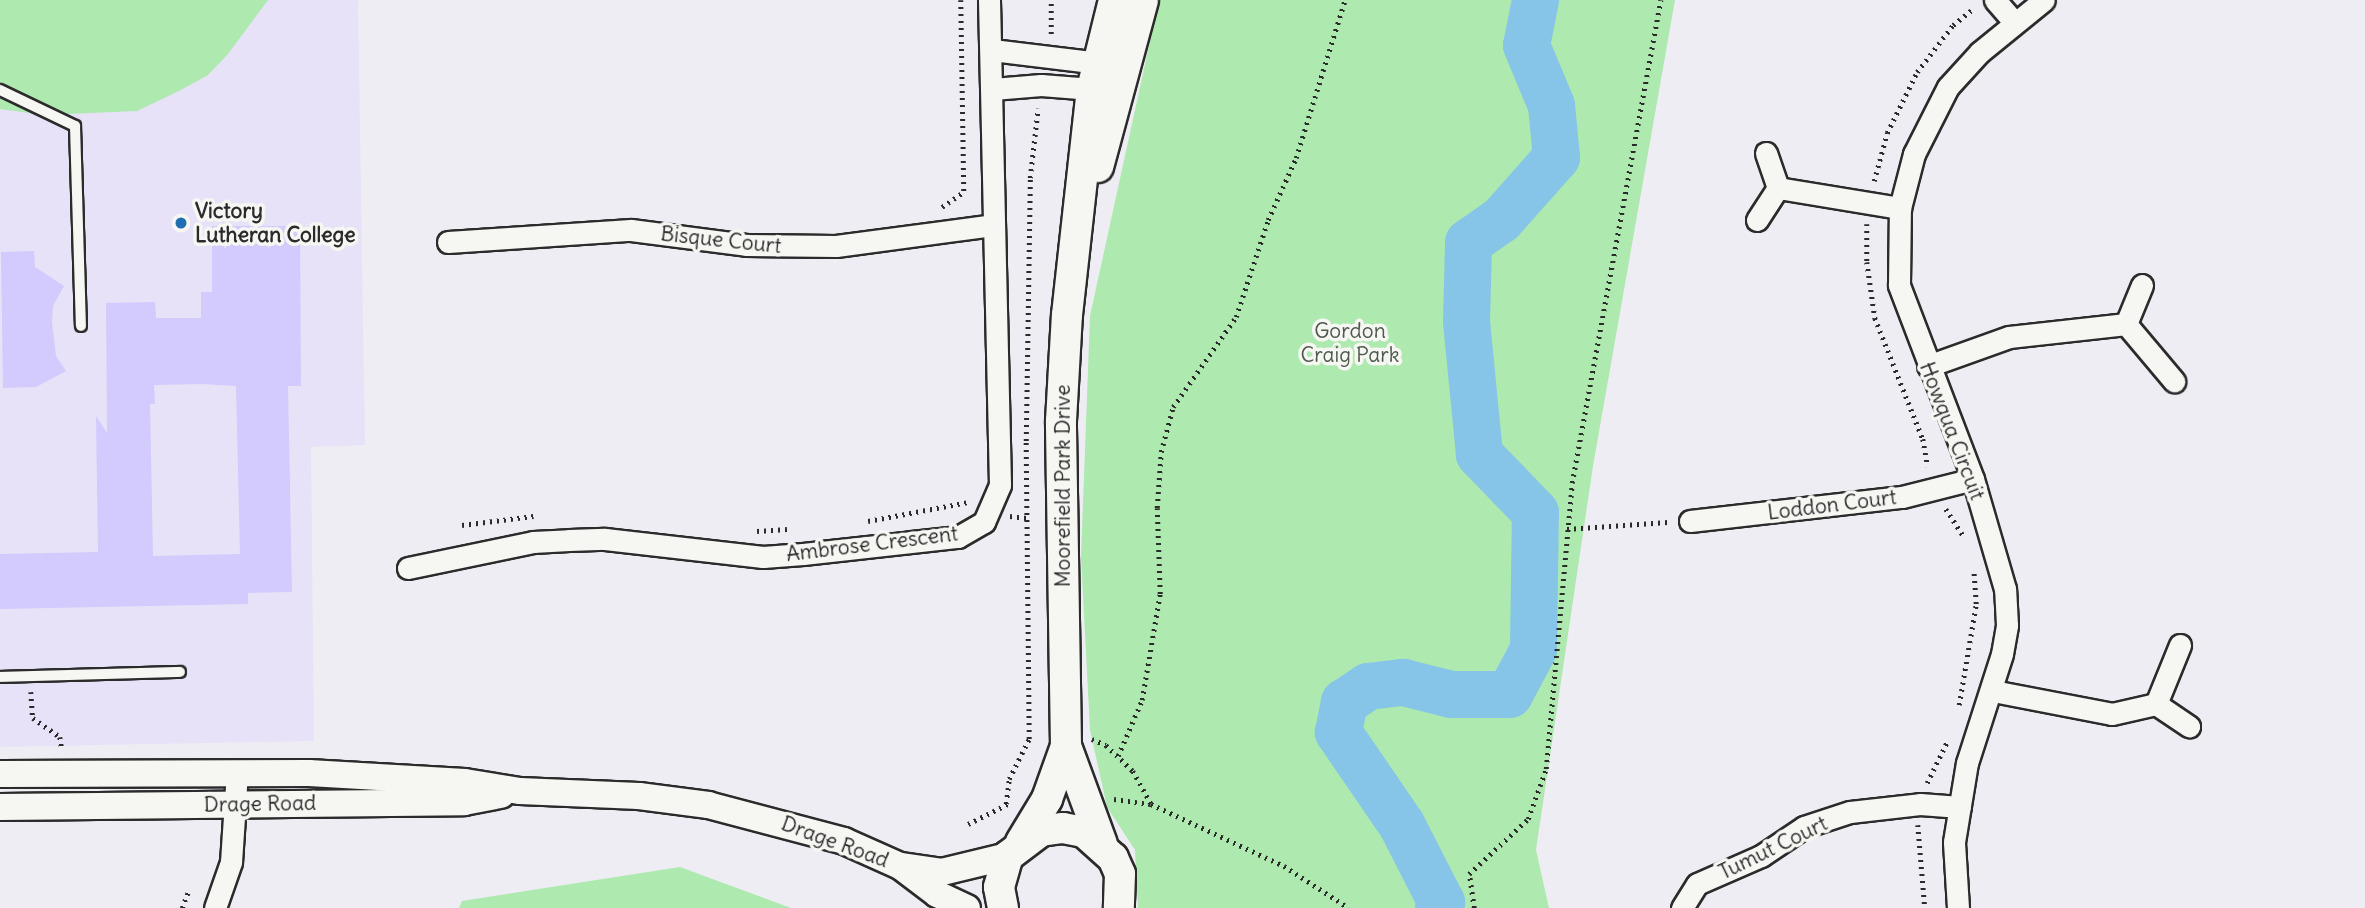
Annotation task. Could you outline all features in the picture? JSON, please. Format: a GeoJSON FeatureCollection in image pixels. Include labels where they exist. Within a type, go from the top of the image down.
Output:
{"type":"FeatureCollection","features":[{"type":"Feature","properties":{"kind":"main road","name":"Moorefield Park Drive"},"geometry":{"type":"LineString","coordinates":[[1066,746],[1061,421],[1076,226],[1093,188],[1114,0]]}},
{"type":"Feature","properties":{"kind":"main road","name":"Moorefield Park Drive"},"geometry":{"type":"LineString","coordinates":[[1104,78],[1143,0]]}},
{"type":"Feature","properties":{"kind":"main road"},"geometry":{"type":"LineString","coordinates":[[1066,746],[1089,801],[1102,844],[1120,874],[1119,908]]}},
{"type":"Feature","properties":{"kind":"main road"},"geometry":{"type":"LineString","coordinates":[[1003,908],[999,887],[1015,849],[1047,799],[1066,746]]}},
{"type":"Feature","properties":{"kind":"main road"},"geometry":{"type":"LineString","coordinates":[[1015,849],[1041,831],[1063,828],[1084,832],[1102,844]]}},
{"type":"Feature","properties":{"kind":"street"},"geometry":{"type":"LineString","coordinates":[[989,0],[1000,485],[993,508]]}},
{"type":"Feature","properties":{"kind":"street"},"geometry":{"type":"LineString","coordinates":[[1995,0],[2014,22]]}},
{"type":"Feature","properties":{"kind":"street","name":"Howqua Circuit"},"geometry":{"type":"LineString","coordinates":[[1958,908],[1954,842],[1967,763],[1993,691],[2007,625],[2006,589],[1973,479],[1899,285],[1900,208],[1914,154],[1948,87],[2014,22],[2044,0]]}},
{"type":"Feature","properties":{"kind":"street"},"geometry":{"type":"LineString","coordinates":[[992,50],[1047,56],[1104,78]]}},
{"type":"Feature","properties":{"kind":"street"},"geometry":{"type":"LineString","coordinates":[[993,89],[1104,78]]}},
{"type":"Feature","properties":{"kind":"street"},"geometry":{"type":"LineString","coordinates":[[1766,153],[1778,188]]}},
{"type":"Feature","properties":{"kind":"street"},"geometry":{"type":"LineString","coordinates":[[1778,188],[1900,208]]}},
{"type":"Feature","properties":{"kind":"street"},"geometry":{"type":"LineString","coordinates":[[1758,220],[1778,188]]}},
{"type":"Feature","properties":{"kind":"street","name":"Bisque Court"},"geometry":{"type":"LineString","coordinates":[[448,242],[631,230],[746,245],[812,247],[993,225]]}},
{"type":"Feature","properties":{"kind":"street"},"geometry":{"type":"LineString","coordinates":[[2126,324],[2143,285]]}},
{"type":"Feature","properties":{"kind":"street"},"geometry":{"type":"LineString","coordinates":[[1928,366],[2009,337],[2126,324]]}},
{"type":"Feature","properties":{"kind":"street"},"geometry":{"type":"LineString","coordinates":[[2126,324],[2174,381]]}},
{"type":"Feature","properties":{"kind":"street","name":"Loddon Court"},"geometry":{"type":"LineString","coordinates":[[1690,521],[1831,506],[1930,490],[1973,479]]}},
{"type":"Feature","properties":{"kind":"street","name":"Ambrose Crescent"},"geometry":{"type":"LineString","coordinates":[[408,568],[519,544],[569,540],[605,539],[762,557],[815,553],[958,537],[984,522],[993,508]]}},
{"type":"Feature","properties":{"kind":"street"},"geometry":{"type":"LineString","coordinates":[[2156,704],[2179,645]]}},
{"type":"Feature","properties":{"kind":"street"},"geometry":{"type":"LineString","coordinates":[[1993,691],[2112,714],[2156,704],[2189,726]]}},
{"type":"Feature","properties":{"kind":"street"},"geometry":{"type":"LineString","coordinates":[[215,908],[231,862],[238,804],[237,772]]}},
{"type":"Feature","properties":{"kind":"street","name":"Drage Road"},"geometry":{"type":"LineString","coordinates":[[0,774],[237,772],[465,782],[520,791],[639,796],[708,805],[844,841],[900,866],[937,894],[967,908]]}},
{"type":"Feature","properties":{"kind":"street","name":"Drage Road"},"geometry":{"type":"LineString","coordinates":[[0,807],[464,802],[520,791]]}},
{"type":"Feature","properties":{"kind":"street","name":"Tumut Court"},"geometry":{"type":"LineString","coordinates":[[1682,908],[1697,884],[1761,856],[1804,827],[1850,812],[1920,804],[1960,807]]}},
{"type":"Feature","properties":{"kind":"street","name":"Drage Road"},"geometry":{"type":"LineString","coordinates":[[900,866],[942,872],[1015,849]]}},
{"type":"Feature","properties":{"kind":"lane"},"geometry":{"type":"LineString","coordinates":[[0,90],[75,126],[81,326]]}},
{"type":"Feature","properties":{"kind":"lane"},"geometry":{"type":"LineString","coordinates":[[0,677],[180,672]]}},
{"type":"Feature","properties":{"kind":"path"},"geometry":{"type":"LineString","coordinates":[[1047,56],[1051,0]]}},
{"type":"Feature","properties":{"kind":"path"},"geometry":{"type":"LineString","coordinates":[[1118,756],[1142,699],[1160,594],[1157,508],[1161,452],[1173,407],[1236,317],[1268,220],[1296,158],[1345,0]]}},
{"type":"Feature","properties":{"kind":"path"},"geometry":{"type":"LineString","coordinates":[[1474,908],[1469,874],[1528,819],[1546,769],[1567,528],[1661,0]]}},
{"type":"Feature","properties":{"kind":"path"},"geometry":{"type":"LineString","coordinates":[[1966,544],[1930,490],[1923,439],[1875,318],[1867,262],[1870,203],[1876,166],[1911,82],[1953,25],[1983,0]]}},
{"type":"Feature","properties":{"kind":"path"},"geometry":{"type":"LineString","coordinates":[[1006,804],[1009,779],[1030,739],[1027,518],[1030,178],[1041,85]]}},
{"type":"Feature","properties":{"kind":"path"},"geometry":{"type":"LineString","coordinates":[[932,211],[962,193]]}},
{"type":"Feature","properties":{"kind":"path"},"geometry":{"type":"LineString","coordinates":[[858,523],[941,510],[964,501],[1027,518]]}},
{"type":"Feature","properties":{"kind":"path"},"geometry":{"type":"LineString","coordinates":[[462,525],[544,516]]}},
{"type":"Feature","properties":{"kind":"path"},"geometry":{"type":"LineString","coordinates":[[1567,528],[1690,521]]}},
{"type":"Feature","properties":{"kind":"path"},"geometry":{"type":"LineString","coordinates":[[749,531],[790,529]]}},
{"type":"Feature","properties":{"kind":"path"},"geometry":{"type":"LineString","coordinates":[[1957,713],[1976,604],[1971,562]]}},
{"type":"Feature","properties":{"kind":"path"},"geometry":{"type":"LineString","coordinates":[[30,676],[33,718],[60,737],[62,754]]}},
{"type":"Feature","properties":{"kind":"path"},"geometry":{"type":"LineString","coordinates":[[1925,908],[1918,828],[1920,804],[1950,734]]}},
{"type":"Feature","properties":{"kind":"path"},"geometry":{"type":"LineString","coordinates":[[1089,801],[1151,804],[1284,866],[1349,908]]}},
{"type":"Feature","properties":{"kind":"path"},"geometry":{"type":"LineString","coordinates":[[182,908],[188,891]]}},
{"type":"Feature","properties":{"kind":"shaded area","name":"Victory Lutheran College"},"geometry":{"type":"Polygon","coordinates":[[[0,0],[358,0],[365,445],[311,447],[314,741],[0,747],[0,0]]]}},
{"type":"Feature","properties":{"kind":"green space"},"geometry":{"type":"Polygon","coordinates":[[[0,0],[268,0],[228,54],[208,75],[179,91],[137,111],[44,115],[0,109],[0,0]]]}},
{"type":"Feature","properties":{"kind":"green space","name":"Gordon Craig Park"},"geometry":{"type":"Polygon","coordinates":[[[1159,0],[1675,0],[1593,466],[1536,850],[1549,908],[1138,908],[1135,850],[1107,807],[1090,730],[1081,557],[1090,316],[1159,0]]]}},
{"type":"Feature","properties":{"kind":"green space"},"geometry":{"type":"Polygon","coordinates":[[[680,867],[791,908],[459,908],[462,901],[680,867]]]}},
{"type":"Feature","properties":{"kind":"building"},"geometry":{"type":"Polygon","coordinates":[[[212,226],[300,226],[301,386],[288,386],[292,592],[248,593],[248,604],[0,609],[0,554],[98,552],[96,416],[107,433],[106,303],[155,302],[156,318],[201,318],[201,292],[212,292],[212,226]],[[154,385],[155,404],[150,404],[153,556],[240,554],[236,386],[154,385]]]}},
{"type":"Feature","properties":{"kind":"building"},"geometry":{"type":"Polygon","coordinates":[[[34,251],[35,267],[64,286],[53,306],[52,322],[56,356],[66,371],[36,387],[3,388],[1,252],[34,251]]]}},
{"type":"Feature","properties":{"kind":"waterway"},"geometry":{"type":"LineString","coordinates":[[1438,908],[1441,902],[1401,824],[1338,732],[1344,702],[1368,686],[1403,682],[1451,694],[1509,694],[1533,649],[1535,512],[1479,454],[1466,321],[1468,242],[1501,219],[1556,157],[1551,105],[1526,45],[1535,0]]}},
{"type":"Feature","properties":{"kind":"place","name":"Victory Lutheran College"},"geometry":{"type":"Point","coordinates":[181,223]}}]}
